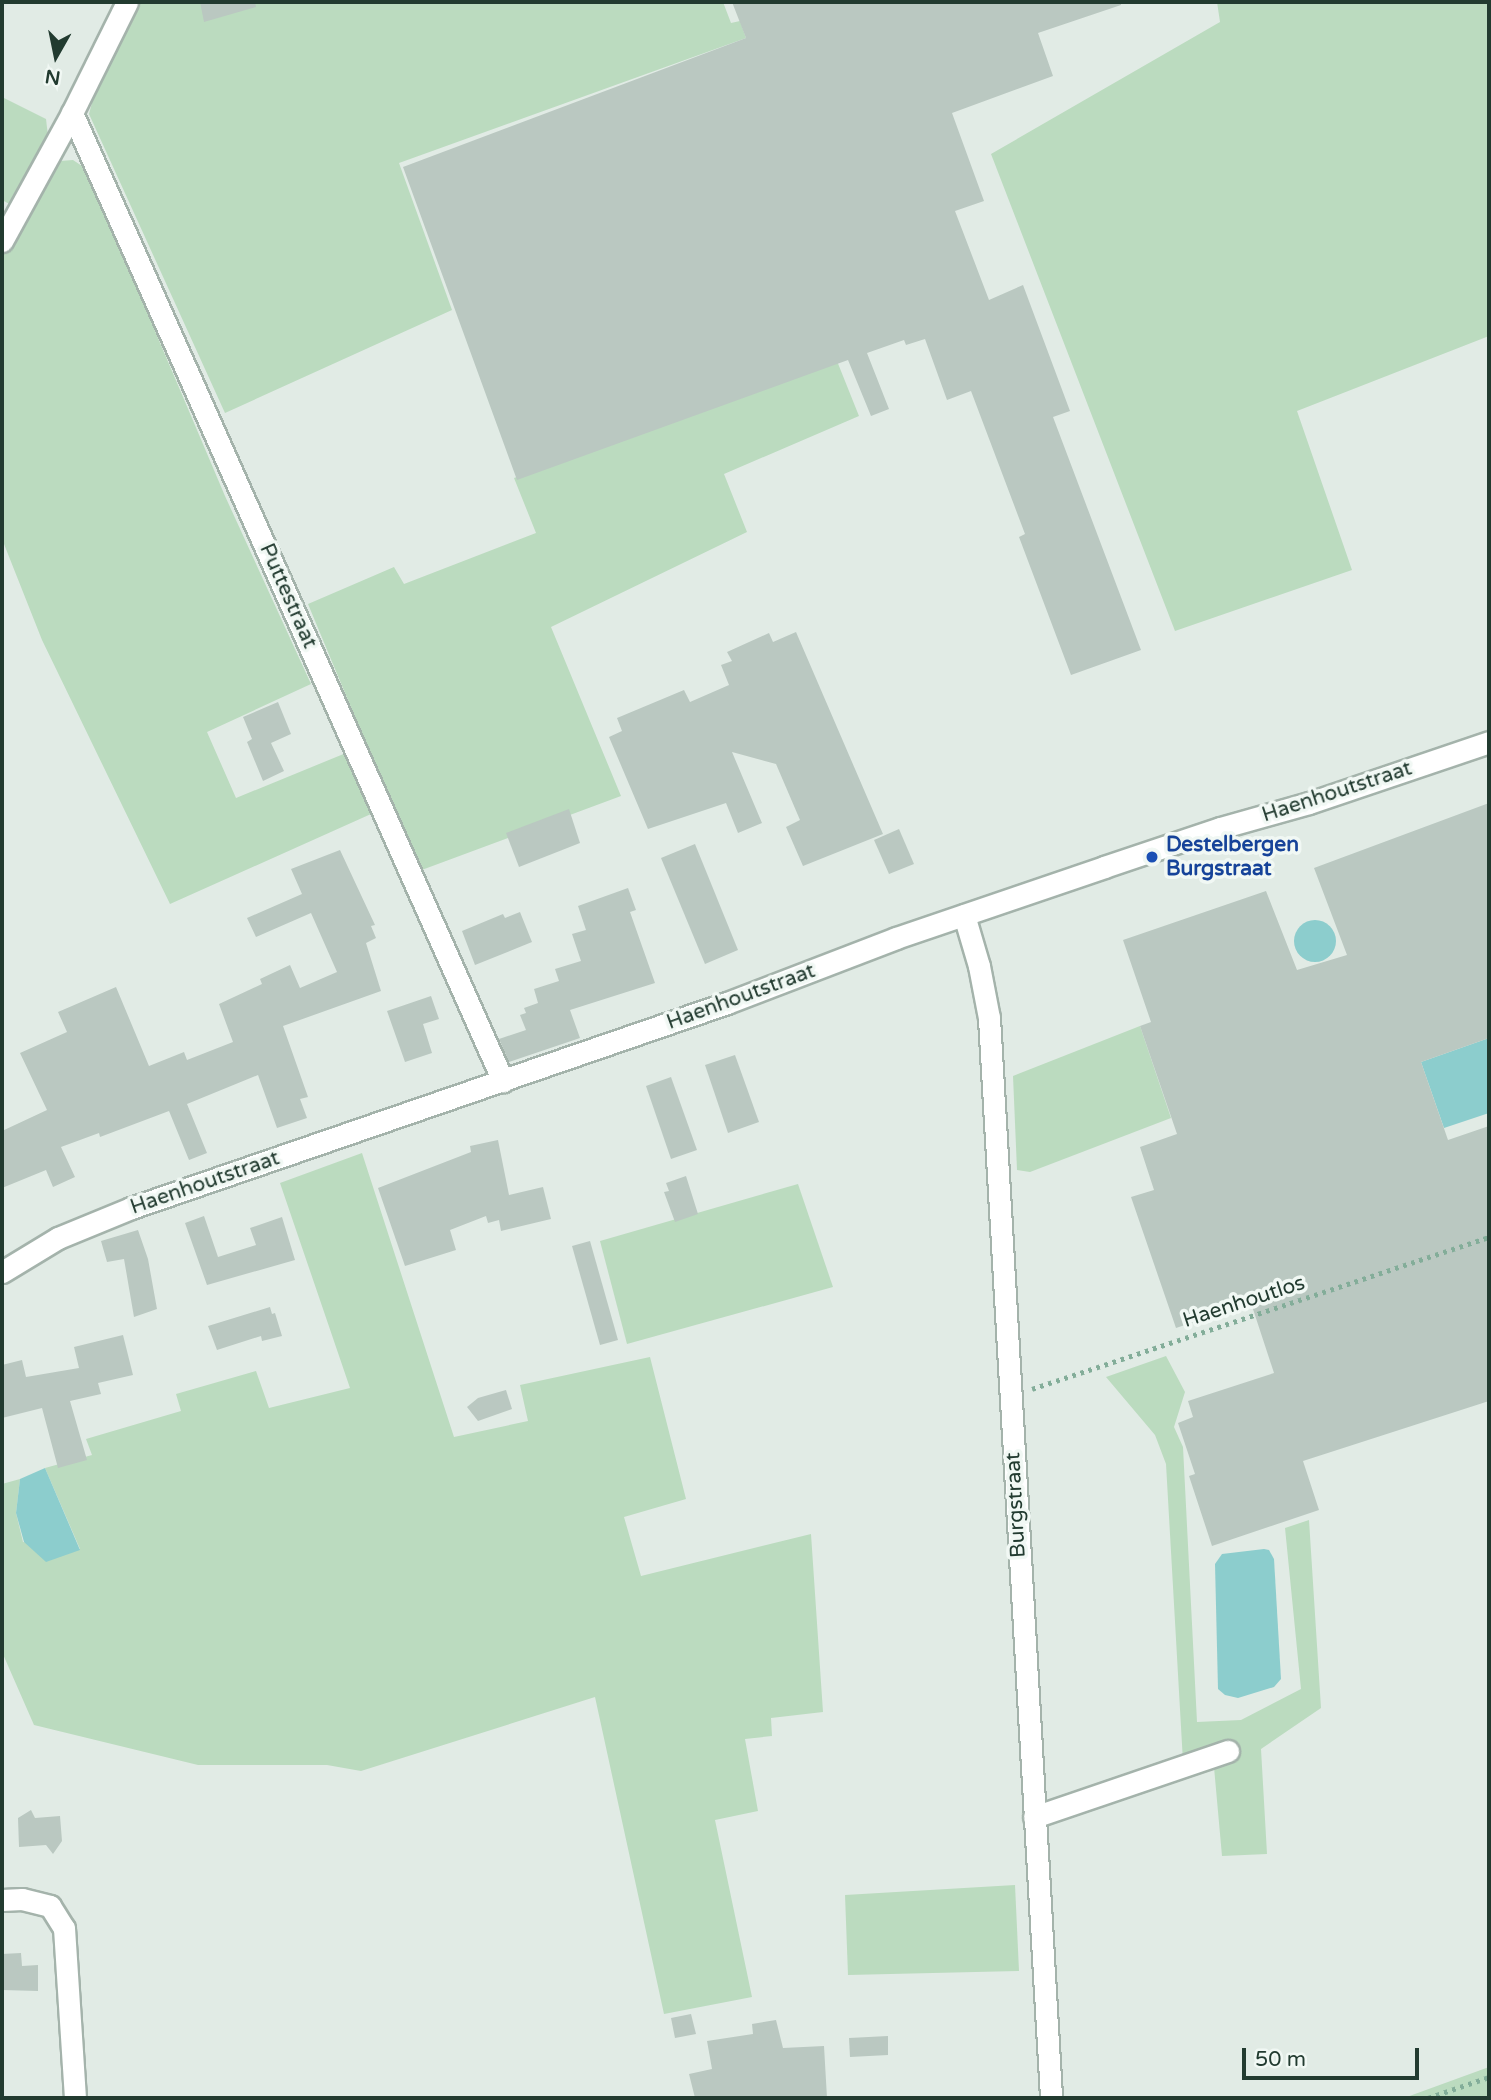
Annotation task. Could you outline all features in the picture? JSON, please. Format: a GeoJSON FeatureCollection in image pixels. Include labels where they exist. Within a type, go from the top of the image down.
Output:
{"type":"FeatureCollection","features":[{"type":"Feature","properties":{"kind":"street"},"geometry":{"type":"LineString","coordinates":[[2,241],[72,113],[127,2]]}},
{"type":"Feature","properties":{"kind":"street","name":"Puttestraat"},"geometry":{"type":"LineString","coordinates":[[72,113],[503,1080]]}},
{"type":"Feature","properties":{"kind":"street","name":"Haenhoutstraat"},"geometry":{"type":"LineString","coordinates":[[2,1272],[34,1251],[90,1223],[727,1003],[964,915],[1220,828],[1309,803],[1489,742]]}},
{"type":"Feature","properties":{"kind":"street","name":"Burgstraat"},"geometry":{"type":"LineString","coordinates":[[964,915],[985,989],[989,1018],[1051,2098]]}},
{"type":"Feature","properties":{"kind":"street"},"geometry":{"type":"LineString","coordinates":[[1034,1817],[1228,1751]]}},
{"type":"Feature","properties":{"kind":"street"},"geometry":{"type":"LineString","coordinates":[[2,1900],[22,1899],[50,1906],[64,1928],[75,2098]]}},
{"type":"Feature","properties":{"kind":"path","name":"Haenhoutlos"},"geometry":{"type":"LineString","coordinates":[[1009,1396],[1489,1237]]}},
{"type":"Feature","properties":{"kind":"path"},"geometry":{"type":"LineString","coordinates":[[1428,2098],[1489,2077]]}},
{"type":"Feature","properties":{"kind":"green space"},"geometry":{"type":"Polygon","coordinates":[[[139,2],[723,2],[731,23],[740,21],[746,38],[399,163],[452,310],[225,413],[89,114],[98,80],[139,2]]]}},
{"type":"Feature","properties":{"kind":"green space"},"geometry":{"type":"Polygon","coordinates":[[[1217,2],[1489,2],[1489,336],[1297,411],[1352,570],[1175,631],[991,154],[1220,22],[1217,2]]]}},
{"type":"Feature","properties":{"kind":"green space"},"geometry":{"type":"Polygon","coordinates":[[[2,97],[46,119],[48,136],[13,206],[2,200],[2,97]]]}},
{"type":"Feature","properties":{"kind":"green space"},"geometry":{"type":"Polygon","coordinates":[[[73,160],[82,166],[91,180],[225,496],[311,684],[207,732],[236,798],[346,753],[371,814],[170,904],[42,640],[2,539],[2,258],[51,170],[60,161],[73,160]]]}},
{"type":"Feature","properties":{"kind":"green space"},"geometry":{"type":"Polygon","coordinates":[[[837,361],[859,416],[724,474],[747,532],[551,627],[621,796],[419,871],[308,604],[394,567],[404,584],[536,533],[514,478],[837,361]]]}},
{"type":"Feature","properties":{"kind":"green space"},"geometry":{"type":"Polygon","coordinates":[[[1140,1026],[1171,1118],[1030,1172],[1017,1170],[1013,1076],[1140,1026]]]}},
{"type":"Feature","properties":{"kind":"green space"},"geometry":{"type":"Polygon","coordinates":[[[362,1153],[454,1437],[528,1421],[520,1385],[650,1357],[686,1499],[624,1517],[641,1576],[811,1534],[823,1712],[771,1718],[772,1736],[745,1739],[758,1811],[715,1820],[752,1997],[664,2014],[595,1697],[361,1771],[327,1765],[198,1765],[34,1725],[2,1652],[2,1484],[20,1479],[16,1513],[23,1542],[80,1549],[45,1468],[92,1455],[86,1439],[181,1411],[176,1394],[256,1371],[269,1408],[350,1388],[280,1183],[362,1153]]]}},
{"type":"Feature","properties":{"kind":"green space"},"geometry":{"type":"Polygon","coordinates":[[[798,1184],[833,1287],[627,1344],[600,1241],[798,1184]]]}},
{"type":"Feature","properties":{"kind":"green space"},"geometry":{"type":"Polygon","coordinates":[[[1166,1356],[1185,1392],[1174,1427],[1183,1447],[1197,1722],[1241,1720],[1301,1689],[1285,1528],[1309,1520],[1321,1708],[1261,1749],[1267,1854],[1222,1856],[1213,1756],[1183,1762],[1166,1464],[1155,1435],[1106,1377],[1166,1356]]]}},
{"type":"Feature","properties":{"kind":"green space"},"geometry":{"type":"Polygon","coordinates":[[[1015,1885],[1019,1971],[848,1975],[845,1895],[1015,1885]]]}},
{"type":"Feature","properties":{"kind":"green space"},"geometry":{"type":"Polygon","coordinates":[[[1489,2067],[1489,2098],[1404,2098],[1489,2067]]]}},
{"type":"Feature","properties":{"kind":"water"},"geometry":{"type":"Polygon","coordinates":[[[1315,920],[1330,926],[1336,941],[1330,956],[1315,962],[1300,956],[1294,941],[1300,926],[1315,920]]]}},
{"type":"Feature","properties":{"kind":"water"},"geometry":{"type":"Polygon","coordinates":[[[1489,1038],[1489,1113],[1444,1128],[1421,1062],[1489,1038]]]}},
{"type":"Feature","properties":{"kind":"water"},"geometry":{"type":"Polygon","coordinates":[[[45,1468],[80,1550],[46,1562],[24,1542],[16,1513],[20,1479],[45,1468]]]}},
{"type":"Feature","properties":{"kind":"water"},"geometry":{"type":"Polygon","coordinates":[[[1269,1550],[1274,1559],[1281,1679],[1274,1687],[1238,1698],[1225,1695],[1218,1689],[1215,1564],[1222,1554],[1269,1550]]]}},
{"type":"Feature","properties":{"kind":"building"},"geometry":{"type":"Polygon","coordinates":[[[200,2],[255,2],[256,7],[204,22],[200,2]]]}},
{"type":"Feature","properties":{"kind":"building"},"geometry":{"type":"Polygon","coordinates":[[[732,2],[1121,2],[1121,5],[1038,33],[1053,76],[952,113],[984,201],[955,211],[989,300],[1023,285],[1070,411],[1053,417],[1141,650],[1071,675],[1019,537],[1025,534],[971,391],[947,400],[925,339],[906,345],[904,340],[867,353],[889,409],[871,416],[848,360],[517,480],[403,167],[746,38],[732,2]]]}},
{"type":"Feature","properties":{"kind":"building"},"geometry":{"type":"Polygon","coordinates":[[[796,632],[883,834],[803,866],[786,827],[800,820],[776,764],[732,752],[762,823],[738,833],[726,803],[648,829],[609,737],[622,731],[617,718],[684,690],[690,702],[729,685],[721,665],[732,661],[727,652],[769,633],[773,642],[796,632]]]}},
{"type":"Feature","properties":{"kind":"building"},"geometry":{"type":"Polygon","coordinates":[[[278,702],[291,734],[271,743],[284,771],[263,781],[247,742],[252,739],[243,717],[278,702]]]}},
{"type":"Feature","properties":{"kind":"building"},"geometry":{"type":"Polygon","coordinates":[[[1489,803],[1489,1038],[1421,1062],[1448,1140],[1489,1126],[1489,1401],[1303,1461],[1319,1510],[1212,1546],[1189,1476],[1195,1474],[1178,1423],[1193,1417],[1188,1401],[1274,1373],[1251,1303],[1176,1328],[1131,1197],[1154,1190],[1140,1147],[1177,1134],[1140,1026],[1151,1022],[1123,940],[1266,891],[1297,970],[1347,955],[1314,868],[1489,803]]]}},
{"type":"Feature","properties":{"kind":"building"},"geometry":{"type":"Polygon","coordinates":[[[569,809],[580,843],[519,867],[506,833],[569,809]]]}},
{"type":"Feature","properties":{"kind":"building"},"geometry":{"type":"Polygon","coordinates":[[[899,829],[914,864],[889,874],[874,840],[899,829]]]}},
{"type":"Feature","properties":{"kind":"building"},"geometry":{"type":"Polygon","coordinates":[[[695,844],[738,950],[705,964],[661,858],[695,844]]]}},
{"type":"Feature","properties":{"kind":"building"},"geometry":{"type":"Polygon","coordinates":[[[340,850],[375,925],[371,926],[376,938],[366,943],[381,991],[283,1026],[308,1097],[300,1099],[307,1118],[277,1128],[258,1075],[187,1104],[207,1153],[189,1160],[169,1111],[100,1137],[99,1133],[61,1147],[75,1177],[53,1187],[46,1170],[2,1188],[2,1131],[47,1110],[20,1053],[67,1032],[58,1012],[116,987],[149,1066],[184,1052],[187,1060],[233,1042],[219,1004],[262,984],[260,979],[290,965],[300,988],[337,972],[311,913],[256,937],[247,918],[302,894],[291,869],[340,850]]]}},
{"type":"Feature","properties":{"kind":"building"},"geometry":{"type":"Polygon","coordinates":[[[628,888],[636,910],[630,912],[655,983],[570,1010],[580,1038],[509,1062],[499,1039],[526,1030],[520,1015],[526,1013],[524,1008],[538,1003],[534,989],[559,981],[555,969],[581,961],[572,934],[586,930],[578,906],[628,888]]]}},
{"type":"Feature","properties":{"kind":"building"},"geometry":{"type":"Polygon","coordinates":[[[520,912],[532,942],[475,965],[462,931],[503,914],[505,918],[520,912]]]}},
{"type":"Feature","properties":{"kind":"building"},"geometry":{"type":"Polygon","coordinates":[[[431,996],[439,1019],[423,1024],[432,1053],[405,1062],[387,1011],[431,996]]]}},
{"type":"Feature","properties":{"kind":"building"},"geometry":{"type":"Polygon","coordinates":[[[735,1055],[759,1122],[728,1133],[705,1065],[735,1055]]]}},
{"type":"Feature","properties":{"kind":"building"},"geometry":{"type":"Polygon","coordinates":[[[671,1077],[697,1150],[671,1159],[646,1086],[671,1077]]]}},
{"type":"Feature","properties":{"kind":"building"},"geometry":{"type":"Polygon","coordinates":[[[498,1140],[509,1195],[543,1187],[551,1219],[501,1231],[499,1220],[488,1223],[486,1216],[450,1230],[456,1250],[405,1266],[378,1188],[471,1152],[470,1146],[498,1140]]]}},
{"type":"Feature","properties":{"kind":"building"},"geometry":{"type":"Polygon","coordinates":[[[686,1176],[698,1214],[675,1222],[664,1192],[669,1191],[666,1183],[686,1176]]]}},
{"type":"Feature","properties":{"kind":"building"},"geometry":{"type":"Polygon","coordinates":[[[204,1216],[218,1257],[256,1245],[250,1228],[282,1217],[295,1260],[207,1285],[185,1223],[204,1216]]]}},
{"type":"Feature","properties":{"kind":"building"},"geometry":{"type":"Polygon","coordinates":[[[138,1230],[148,1259],[157,1309],[134,1317],[124,1259],[107,1262],[101,1241],[138,1230]]]}},
{"type":"Feature","properties":{"kind":"building"},"geometry":{"type":"Polygon","coordinates":[[[590,1241],[618,1340],[600,1345],[572,1246],[590,1241]]]}},
{"type":"Feature","properties":{"kind":"building"},"geometry":{"type":"Polygon","coordinates":[[[270,1307],[272,1314],[275,1313],[282,1336],[262,1341],[261,1336],[217,1350],[208,1326],[270,1307]]]}},
{"type":"Feature","properties":{"kind":"building"},"geometry":{"type":"Polygon","coordinates":[[[123,1335],[133,1375],[98,1383],[101,1394],[70,1401],[87,1460],[58,1468],[42,1408],[2,1418],[2,1365],[22,1360],[26,1377],[79,1368],[74,1347],[123,1335]]]}},
{"type":"Feature","properties":{"kind":"building"},"geometry":{"type":"Polygon","coordinates":[[[506,1390],[512,1409],[478,1421],[467,1407],[478,1398],[506,1390]]]}},
{"type":"Feature","properties":{"kind":"building"},"geometry":{"type":"Polygon","coordinates":[[[31,1810],[35,1818],[60,1816],[62,1841],[53,1854],[46,1845],[19,1847],[18,1818],[31,1810]]]}},
{"type":"Feature","properties":{"kind":"building"},"geometry":{"type":"Polygon","coordinates":[[[21,1953],[22,1966],[38,1965],[38,1991],[2,1990],[2,1954],[21,1953]]]}},
{"type":"Feature","properties":{"kind":"building"},"geometry":{"type":"Polygon","coordinates":[[[691,2014],[696,2034],[675,2038],[671,2018],[691,2014]]]}},
{"type":"Feature","properties":{"kind":"building"},"geometry":{"type":"Polygon","coordinates":[[[776,2020],[783,2048],[824,2046],[827,2098],[695,2098],[689,2074],[712,2069],[707,2041],[753,2034],[752,2024],[776,2020]]]}},
{"type":"Feature","properties":{"kind":"building"},"geometry":{"type":"Polygon","coordinates":[[[888,2036],[888,2055],[850,2057],[849,2038],[888,2036]]]}},
{"type":"Feature","properties":{"kind":"place","name":"Destelbergen Burgstraat"},"geometry":{"type":"Point","coordinates":[1152,857]}}]}
